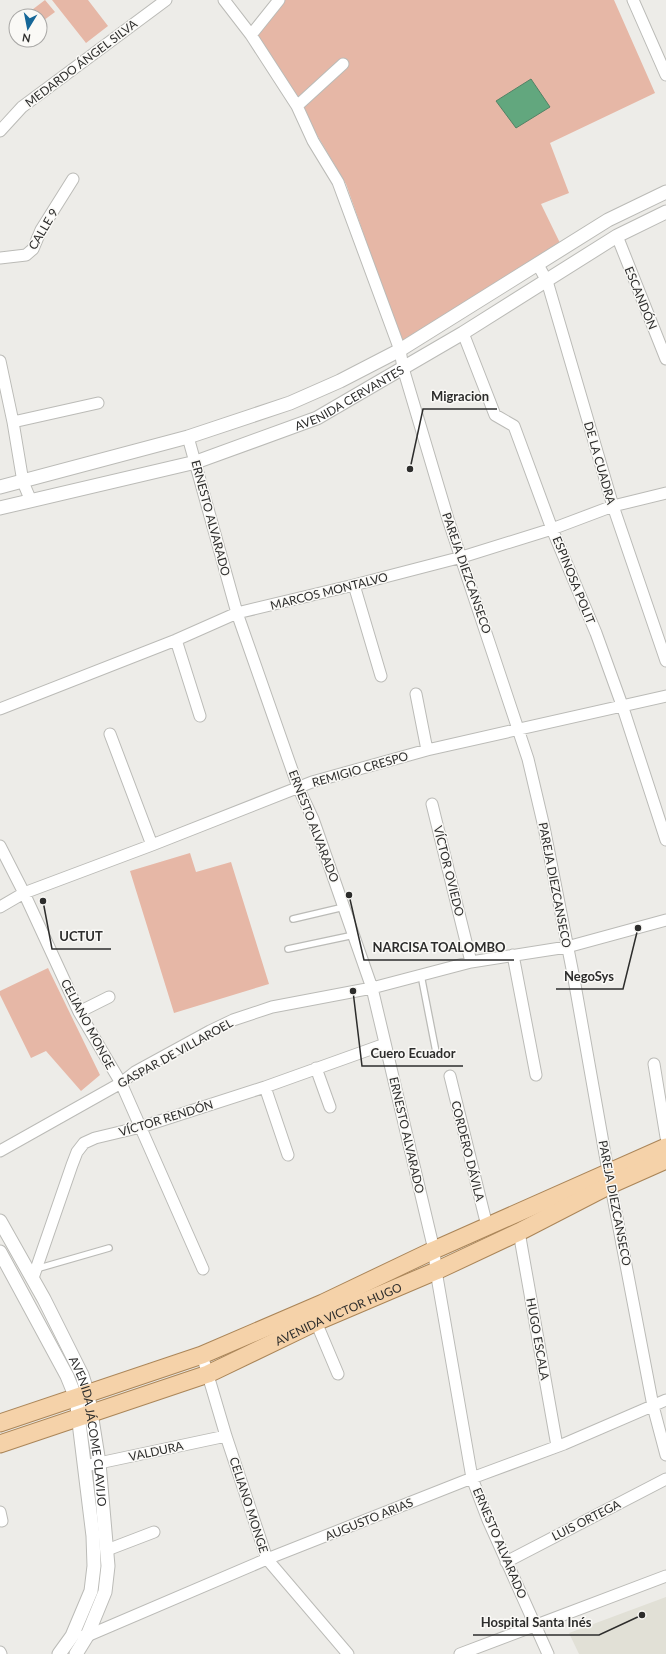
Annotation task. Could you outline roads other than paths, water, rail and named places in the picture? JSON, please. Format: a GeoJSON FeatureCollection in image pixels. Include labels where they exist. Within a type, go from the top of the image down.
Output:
{"type":"FeatureCollection","features":[{"type":"Feature","properties":{"kind":"main road","name":"AVENIDA VICTOR HUGO"},"geometry":{"type":"LineString","coordinates":[[0,1444],[208,1374],[316,1322],[436,1271],[519,1232],[666,1147]]}},
{"type":"Feature","properties":{"kind":"main road","name":"AVENIDA VICTOR HUGO"},"geometry":{"type":"LineString","coordinates":[[0,1423],[202,1355],[323,1304],[487,1226],[610,1178],[666,1160]]}},
{"type":"Feature","properties":{"kind":"street","name":"MEDARDO ÁNGEL SILVA"},"geometry":{"type":"LineString","coordinates":[[0,131],[22,107],[166,0]]}},
{"type":"Feature","properties":{"kind":"street"},"geometry":{"type":"LineString","coordinates":[[224,0],[250,34],[279,0]]}},
{"type":"Feature","properties":{"kind":"street"},"geometry":{"type":"LineString","coordinates":[[633,0],[666,75]]}},
{"type":"Feature","properties":{"kind":"street","name":"PAREJA DIEZCANSECO"},"geometry":{"type":"LineString","coordinates":[[250,34],[297,106],[313,141],[338,182],[400,350],[403,368],[448,519],[520,730],[544,827],[574,979],[653,1406],[666,1455]]}},
{"type":"Feature","properties":{"kind":"street"},"geometry":{"type":"LineString","coordinates":[[297,106],[343,64]]}},
{"type":"Feature","properties":{"kind":"street","name":"CALLE 9"},"geometry":{"type":"LineString","coordinates":[[0,258],[26,255],[33,249],[41,230],[73,179]]}},
{"type":"Feature","properties":{"kind":"street","name":"AVENIDA CERVANTES"},"geometry":{"type":"LineString","coordinates":[[0,487],[188,437],[290,403],[340,381],[400,350],[608,220],[666,192]]}},
{"type":"Feature","properties":{"kind":"street","name":"AVENIDA CERVANTES"},"geometry":{"type":"LineString","coordinates":[[0,508],[196,462],[317,418],[463,333],[617,236],[666,212]]}},
{"type":"Feature","properties":{"kind":"street","name":"ESCANDÓN"},"geometry":{"type":"LineString","coordinates":[[617,236],[666,359]]}},
{"type":"Feature","properties":{"kind":"street","name":"DE LA CUADRA"},"geometry":{"type":"LineString","coordinates":[[538,265],[546,281],[613,506],[666,661]]}},
{"type":"Feature","properties":{"kind":"street","name":"ESPINOSA POLIT"},"geometry":{"type":"LineString","coordinates":[[463,333],[496,415],[514,426],[552,529],[596,633],[622,705],[666,840]]}},
{"type":"Feature","properties":{"kind":"street"},"geometry":{"type":"LineString","coordinates":[[0,361],[13,422],[23,482],[31,501]]}},
{"type":"Feature","properties":{"kind":"street"},"geometry":{"type":"LineString","coordinates":[[13,422],[98,403]]}},
{"type":"Feature","properties":{"kind":"street","name":"ERNESTO ALVARADO"},"geometry":{"type":"LineString","coordinates":[[188,437],[237,613],[298,787],[313,819],[372,988],[434,1250],[436,1271],[472,1478],[506,1562],[548,1654]]}},
{"type":"Feature","properties":{"kind":"street","name":"MARCOS MONTALVO"},"geometry":{"type":"LineString","coordinates":[[0,709],[176,640],[237,613],[462,557],[552,529],[613,506],[666,493]]}},
{"type":"Feature","properties":{"kind":"street"},"geometry":{"type":"LineString","coordinates":[[354,585],[381,676]]}},
{"type":"Feature","properties":{"kind":"street"},"geometry":{"type":"LineString","coordinates":[[176,640],[200,716]]}},
{"type":"Feature","properties":{"kind":"street"},"geometry":{"type":"LineString","coordinates":[[416,694],[427,750]]}},
{"type":"Feature","properties":{"kind":"street","name":"REMIGIO CRESPO"},"geometry":{"type":"LineString","coordinates":[[0,907],[24,893],[152,845],[298,787],[427,750],[666,696]]}},
{"type":"Feature","properties":{"kind":"street"},"geometry":{"type":"LineString","coordinates":[[110,734],[152,845]]}},
{"type":"Feature","properties":{"kind":"street","name":"VÍCTOR OVIEDO"},"geometry":{"type":"LineString","coordinates":[[432,804],[472,962]]}},
{"type":"Feature","properties":{"kind":"street","name":"CELIANO MONGE"},"geometry":{"type":"LineString","coordinates":[[0,846],[24,893],[79,1012],[121,1083],[203,1269]]}},
{"type":"Feature","properties":{"kind":"street","name":"GASPAR DE VILLAROEL"},"geometry":{"type":"LineString","coordinates":[[0,1151],[121,1083],[135,1072],[233,1020],[272,1007],[372,988],[472,962],[567,947],[666,920]]}},
{"type":"Feature","properties":{"kind":"street"},"geometry":{"type":"LineString","coordinates":[[513,955],[536,1075]]}},
{"type":"Feature","properties":{"kind":"street"},"geometry":{"type":"LineString","coordinates":[[79,1012],[109,997]]}},
{"type":"Feature","properties":{"kind":"street","name":"VÍCTOR RENDÓN"},"geometry":{"type":"LineString","coordinates":[[34,1274],[77,1152],[84,1143],[95,1138],[141,1127],[265,1087],[385,1044]]}},
{"type":"Feature","properties":{"kind":"street"},"geometry":{"type":"LineString","coordinates":[[654,1064],[666,1137]]}},
{"type":"Feature","properties":{"kind":"street"},"geometry":{"type":"LineString","coordinates":[[316,1068],[330,1107]]}},
{"type":"Feature","properties":{"kind":"street","name":"CORDERO DÁVILA"},"geometry":{"type":"LineString","coordinates":[[450,1076],[487,1226]]}},
{"type":"Feature","properties":{"kind":"street"},"geometry":{"type":"LineString","coordinates":[[265,1087],[288,1155]]}},
{"type":"Feature","properties":{"kind":"street","name":"AVENIDA JÁCOME CLAVIJO"},"geometry":{"type":"LineString","coordinates":[[0,1221],[34,1274],[82,1375],[82,1396],[85,1416],[99,1463],[108,1566],[105,1592],[87,1636],[76,1654]]}},
{"type":"Feature","properties":{"kind":"street","name":"HUGO ESCALA"},"geometry":{"type":"LineString","coordinates":[[519,1232],[557,1446]]}},
{"type":"Feature","properties":{"kind":"street","name":"AVENIDA JÁCOME CLAVIJO"},"geometry":{"type":"LineString","coordinates":[[0,1252],[67,1376],[82,1396]]}},
{"type":"Feature","properties":{"kind":"street"},"geometry":{"type":"LineString","coordinates":[[316,1322],[338,1374]]}},
{"type":"Feature","properties":{"kind":"street","name":"CELIANO MONGE"},"geometry":{"type":"LineString","coordinates":[[202,1355],[226,1436],[267,1559],[348,1654]]}},
{"type":"Feature","properties":{"kind":"street","name":"AUGUSTO ARIAS"},"geometry":{"type":"LineString","coordinates":[[72,1636],[87,1636],[267,1559],[557,1446],[666,1400]]}},
{"type":"Feature","properties":{"kind":"street","name":"AVENIDA JÁCOME CLAVIJO"},"geometry":{"type":"LineString","coordinates":[[59,1654],[72,1636],[91,1591],[94,1566],[94,1536],[85,1466],[85,1416]]}},
{"type":"Feature","properties":{"kind":"street","name":"VALDURA"},"geometry":{"type":"LineString","coordinates":[[85,1466],[226,1436]]}},
{"type":"Feature","properties":{"kind":"street","name":"LUIS ORTEGA"},"geometry":{"type":"LineString","coordinates":[[506,1562],[666,1479]]}},
{"type":"Feature","properties":{"kind":"street"},"geometry":{"type":"LineString","coordinates":[[107,1550],[154,1532]]}},
{"type":"Feature","properties":{"kind":"street"},"geometry":{"type":"LineString","coordinates":[[460,1654],[666,1576]]}},
{"type":"Feature","properties":{"kind":"lane"},"geometry":{"type":"LineString","coordinates":[[293,919],[344,907]]}},
{"type":"Feature","properties":{"kind":"lane"},"geometry":{"type":"LineString","coordinates":[[288,949],[354,935]]}},
{"type":"Feature","properties":{"kind":"lane"},"geometry":{"type":"LineString","coordinates":[[421,975],[436,1052]]}},
{"type":"Feature","properties":{"kind":"lane"},"geometry":{"type":"LineString","coordinates":[[34,1274],[109,1248]]}},
{"type":"Feature","properties":{"kind":"place","name":"Migracion"},"geometry":{"type":"Point","coordinates":[410,469]}},
{"type":"Feature","properties":{"kind":"place","name":"NARCISA TOALOMBO"},"geometry":{"type":"Point","coordinates":[349,895]}},
{"type":"Feature","properties":{"kind":"place","name":"UCTUT"},"geometry":{"type":"Point","coordinates":[43,901]}},
{"type":"Feature","properties":{"kind":"place","name":"NegoSys"},"geometry":{"type":"Point","coordinates":[638,928]}},
{"type":"Feature","properties":{"kind":"place","name":"Cuero Ecuador"},"geometry":{"type":"Point","coordinates":[353,991]}},
{"type":"Feature","properties":{"kind":"place","name":"Hospital Santa Inés"},"geometry":{"type":"Point","coordinates":[642,1615]}}]}
